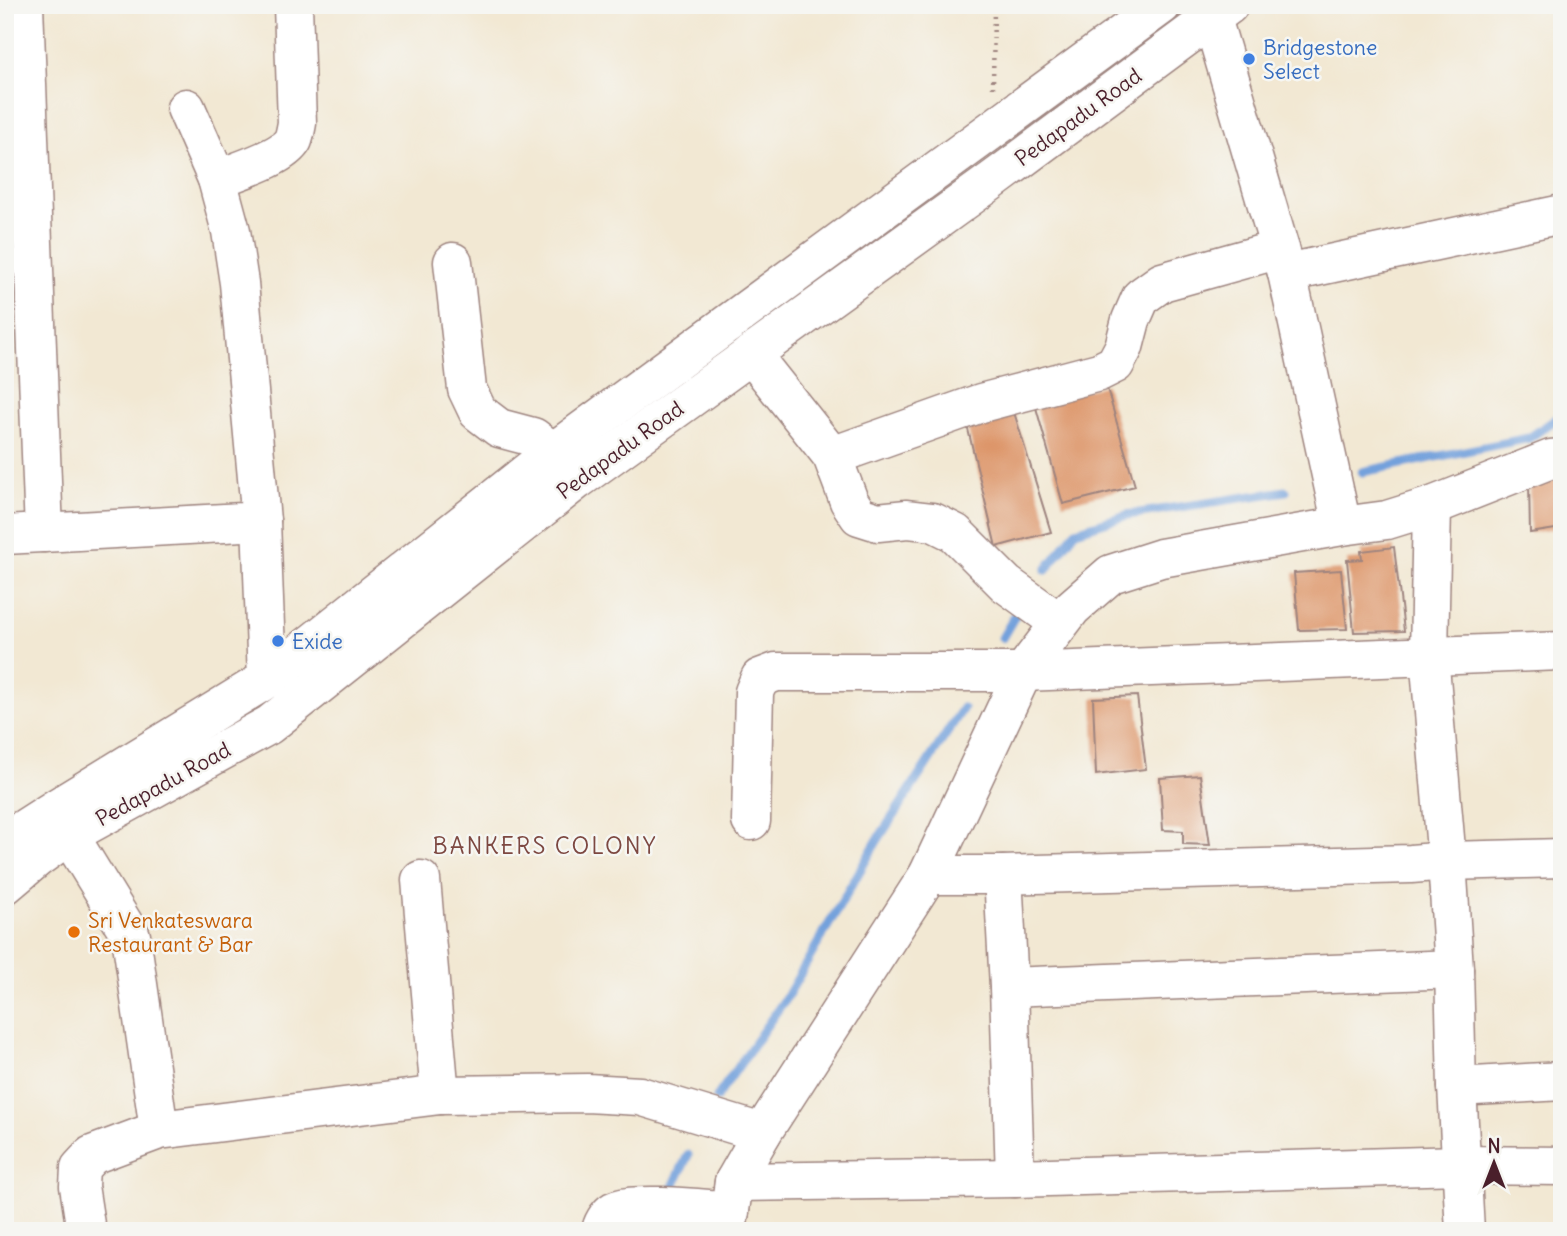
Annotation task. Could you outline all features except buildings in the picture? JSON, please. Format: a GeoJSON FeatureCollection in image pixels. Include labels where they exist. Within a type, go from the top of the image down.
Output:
{"type":"FeatureCollection","features":[{"type":"Feature","properties":{"kind":"street"},"geometry":{"type":"LineString","coordinates":[[24,5],[44,533]]}},
{"type":"Feature","properties":{"kind":"street"},"geometry":{"type":"LineString","coordinates":[[217,179],[274,156],[284,150],[293,139],[297,123],[293,5]]}},
{"type":"Feature","properties":{"kind":"street","name":"Pedapadu Road"},"geometry":{"type":"LineString","coordinates":[[8,836],[267,679],[553,452],[1162,5]]}},
{"type":"Feature","properties":{"kind":"street"},"geometry":{"type":"LineString","coordinates":[[1221,12],[1284,261],[1342,526]]}},
{"type":"Feature","properties":{"kind":"street","name":"Pedapadu Road"},"geometry":{"type":"LineString","coordinates":[[5,885],[69,835],[269,725],[576,481],[1221,12]]}},
{"type":"Feature","properties":{"kind":"street"},"geometry":{"type":"LineString","coordinates":[[186,108],[217,179],[231,231],[239,283],[261,521],[267,679]]}},
{"type":"Feature","properties":{"kind":"street"},"geometry":{"type":"LineString","coordinates":[[832,456],[981,403],[1099,372],[1115,364],[1124,347],[1141,297],[1162,282],[1562,214]]}},
{"type":"Feature","properties":{"kind":"street"},"geometry":{"type":"LineString","coordinates":[[453,262],[467,389],[478,412],[499,428],[533,437],[553,452]]}},
{"type":"Feature","properties":{"kind":"street"},"geometry":{"type":"LineString","coordinates":[[751,354],[832,456],[849,501],[859,516],[878,522],[906,519],[933,522],[955,533],[1006,584],[1060,623]]}},
{"type":"Feature","properties":{"kind":"street"},"geometry":{"type":"LineString","coordinates":[[730,1208],[762,1133],[928,875],[1023,672],[1072,608],[1111,574],[1161,558],[1387,520],[1432,506],[1550,459],[1562,458]]}},
{"type":"Feature","properties":{"kind":"street"},"geometry":{"type":"LineString","coordinates":[[1432,506],[1429,655],[1454,970],[1460,1166],[1465,1231]]}},
{"type":"Feature","properties":{"kind":"street"},"geometry":{"type":"LineString","coordinates":[[5,535],[261,521]]}},
{"type":"Feature","properties":{"kind":"street"},"geometry":{"type":"LineString","coordinates":[[751,821],[754,692],[760,678],[776,672],[1023,672],[1562,650]]}},
{"type":"Feature","properties":{"kind":"street"},"geometry":{"type":"LineString","coordinates":[[69,835],[131,936],[159,1130]]}},
{"type":"Feature","properties":{"kind":"street"},"geometry":{"type":"LineString","coordinates":[[928,875],[1384,865],[1562,858]]}},
{"type":"Feature","properties":{"kind":"street"},"geometry":{"type":"LineString","coordinates":[[1003,875],[1016,1178]]}},
{"type":"Feature","properties":{"kind":"street"},"geometry":{"type":"LineString","coordinates":[[421,880],[440,1095]]}},
{"type":"Feature","properties":{"kind":"street"},"geometry":{"type":"LineString","coordinates":[[1009,987],[1454,970]]}},
{"type":"Feature","properties":{"kind":"street"},"geometry":{"type":"LineString","coordinates":[[1457,1087],[1562,1081]]}},
{"type":"Feature","properties":{"kind":"street"},"geometry":{"type":"LineString","coordinates":[[86,1231],[79,1186],[80,1168],[92,1155],[159,1130],[440,1095],[587,1093],[640,1096],[762,1133]]}},
{"type":"Feature","properties":{"kind":"street"},"geometry":{"type":"LineString","coordinates":[[601,1231],[613,1210],[630,1205],[730,1208],[1016,1178],[1460,1166],[1562,1166]]}},
{"type":"Feature","properties":{"kind":"waterway"},"geometry":{"type":"LineString","coordinates":[[1362,472],[1529,438],[1562,415]]}},
{"type":"Feature","properties":{"kind":"waterway"},"geometry":{"type":"LineString","coordinates":[[1046,570],[1076,531],[1127,515],[1286,491]]}},
{"type":"Feature","properties":{"kind":"waterway"},"geometry":{"type":"LineString","coordinates":[[1002,638],[1016,614]]}},
{"type":"Feature","properties":{"kind":"waterway"},"geometry":{"type":"LineString","coordinates":[[717,1097],[788,995],[877,841],[963,708]]}},
{"type":"Feature","properties":{"kind":"waterway"},"geometry":{"type":"LineString","coordinates":[[673,1187],[688,1155]]}},
{"type":"Feature","properties":{"kind":"place","name":"Bridgestone Select"},"geometry":{"type":"Point","coordinates":[1249,59]}},
{"type":"Feature","properties":{"kind":"place","name":"Exide"},"geometry":{"type":"Point","coordinates":[278,641]}},
{"type":"Feature","properties":{"kind":"place","name":"Sri Venkateswara Restaurant & Bar"},"geometry":{"type":"Point","coordinates":[74,932]}},
{"type":"Feature","properties":{"kind":"district","name":"BANKERS COLONY"},"geometry":{"type":"Point","coordinates":[545,845]}}]}
